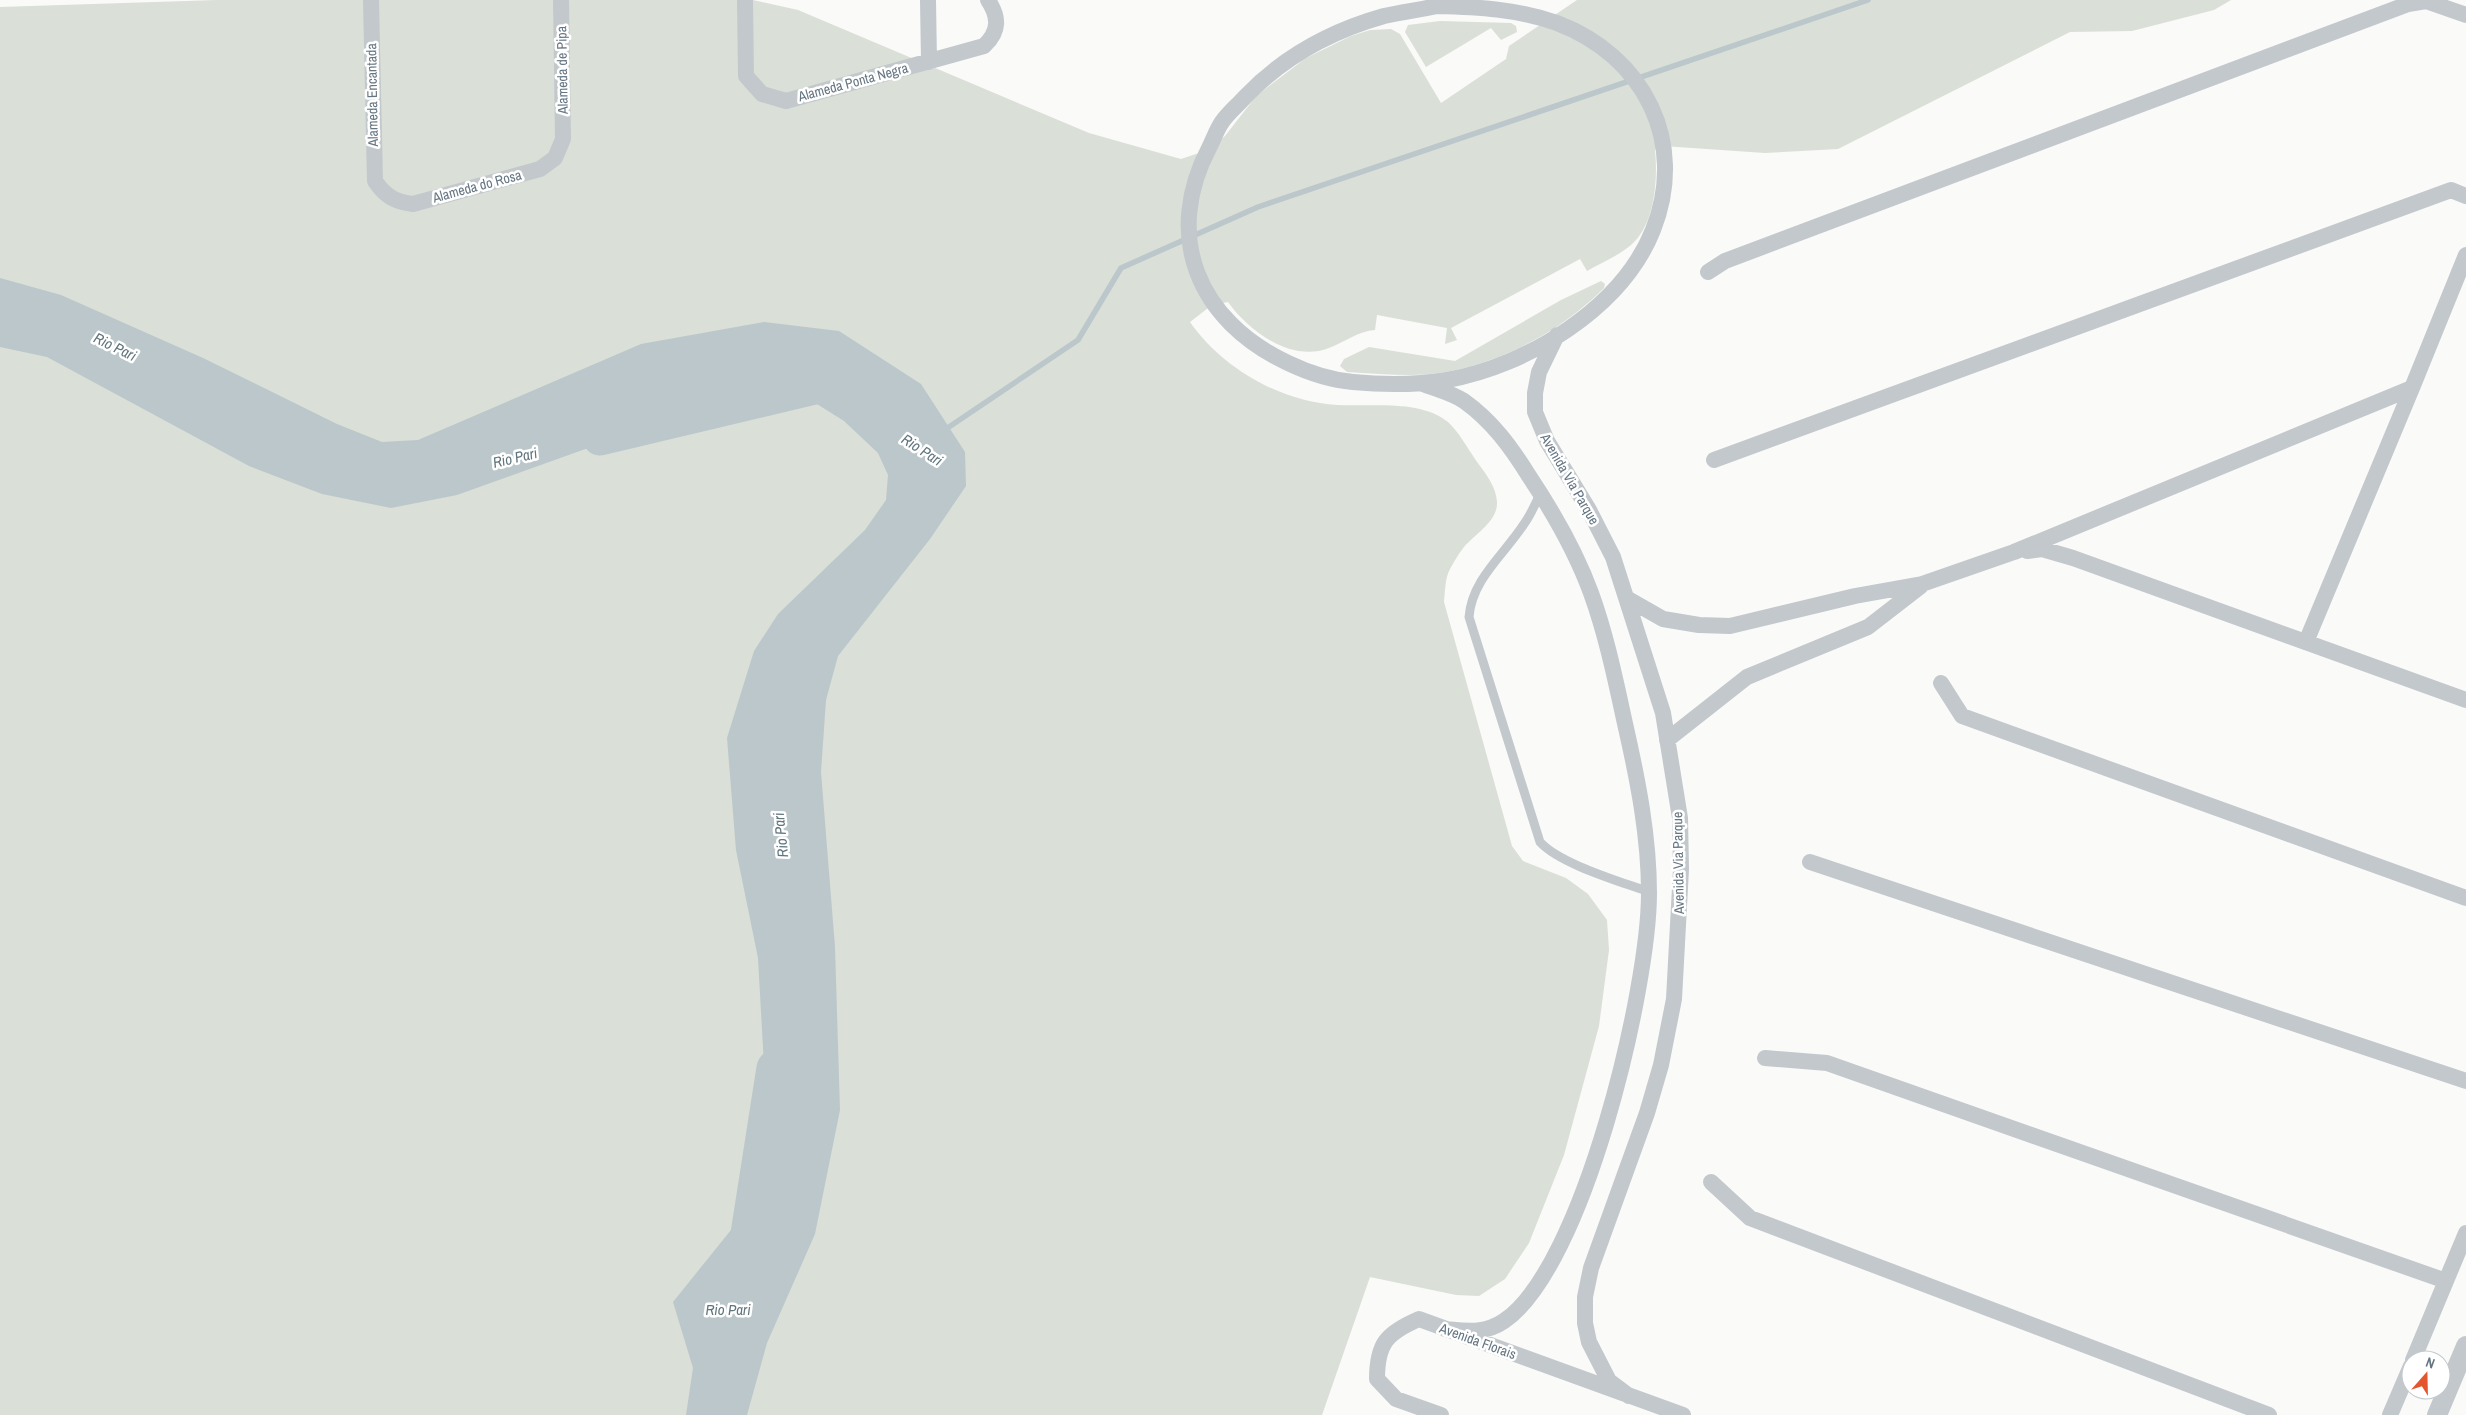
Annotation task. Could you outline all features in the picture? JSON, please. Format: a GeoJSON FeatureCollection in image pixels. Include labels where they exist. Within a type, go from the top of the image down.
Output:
{"type":"FeatureCollection","features":[{"type":"Feature","properties":{"kind":"street","name":"Alameda Encantada"},"geometry":{"type":"LineString","coordinates":[[371,0],[373,174],[380,188]]}},
{"type":"Feature","properties":{"kind":"street","name":"Alameda de Pipa"},"geometry":{"type":"LineString","coordinates":[[561,0],[563,139]]}},
{"type":"Feature","properties":{"kind":"street","name":"Alameda Ponta Negra"},"geometry":{"type":"LineString","coordinates":[[745,0],[746,76],[762,94],[786,101],[984,46],[996,31],[998,18],[988,0]]}},
{"type":"Feature","properties":{"kind":"street"},"geometry":{"type":"LineString","coordinates":[[928,0],[929,62]]}},
{"type":"Feature","properties":{"kind":"street"},"geometry":{"type":"LineString","coordinates":[[1708,272],[1725,261],[2408,4],[2426,1],[2466,15]]}},
{"type":"Feature","properties":{"kind":"street"},"geometry":{"type":"LineString","coordinates":[[1437,6],[1484,6],[1521,12],[1558,24],[1586,37],[1630,73],[1651,104],[1662,131],[1666,162],[1663,197],[1653,232],[1636,262],[1615,289],[1580,321],[1557,335],[1519,358],[1449,380],[1375,384],[1337,381],[1303,370],[1275,357],[1245,339],[1222,316],[1206,292],[1193,264],[1190,246],[1191,189],[1202,159],[1222,122],[1256,86],[1284,62],[1333,34],[1393,14],[1437,6]]}},
{"type":"Feature","properties":{"kind":"street","name":"Alameda do Rosa"},"geometry":{"type":"LineString","coordinates":[[380,188],[384,194],[394,200],[413,204],[540,169],[555,158],[563,139]]}},
{"type":"Feature","properties":{"kind":"street"},"geometry":{"type":"LineString","coordinates":[[1714,460],[2451,190],[2466,196]]}},
{"type":"Feature","properties":{"kind":"street"},"geometry":{"type":"LineString","coordinates":[[2306,642],[2466,255]]}},
{"type":"Feature","properties":{"kind":"street","name":"Avenida Via Parque"},"geometry":{"type":"LineString","coordinates":[[1557,335],[1539,372],[1534,393],[1535,412],[1546,441],[1589,510],[1613,557],[1663,713],[1680,818],[1682,869],[1674,999],[1661,1065],[1647,1113],[1592,1268],[1585,1297],[1585,1322],[1589,1342],[1609,1381],[1629,1396]]}},
{"type":"Feature","properties":{"kind":"street"},"geometry":{"type":"LineString","coordinates":[[1421,383],[1461,399],[1480,414],[1508,442],[1555,516],[1591,592],[1611,660],[1640,791],[1649,892],[1644,959],[1627,1042],[1612,1102],[1567,1232],[1534,1292],[1520,1309],[1502,1322],[1480,1332],[1445,1329]]}},
{"type":"Feature","properties":{"kind":"street"},"geometry":{"type":"LineString","coordinates":[[1628,599],[1663,619],[1699,625],[1730,626],[1855,596],[1922,584],[2014,552],[2412,388]]}},
{"type":"Feature","properties":{"kind":"street"},"geometry":{"type":"LineString","coordinates":[[2014,552],[2042,549],[2073,558],[2466,700]]}},
{"type":"Feature","properties":{"kind":"street"},"geometry":{"type":"LineString","coordinates":[[1667,740],[1747,677],[1868,628],[1922,584]]}},
{"type":"Feature","properties":{"kind":"street"},"geometry":{"type":"LineString","coordinates":[[1941,683],[1962,716],[2466,898]]}},
{"type":"Feature","properties":{"kind":"street"},"geometry":{"type":"LineString","coordinates":[[1810,862],[2466,1081]]}},
{"type":"Feature","properties":{"kind":"street"},"geometry":{"type":"LineString","coordinates":[[1766,1058],[1827,1063],[2446,1280]]}},
{"type":"Feature","properties":{"kind":"street"},"geometry":{"type":"LineString","coordinates":[[1711,1182],[1750,1218],[2269,1415]]}},
{"type":"Feature","properties":{"kind":"street"},"geometry":{"type":"LineString","coordinates":[[2417,1350],[2466,1234]]}},
{"type":"Feature","properties":{"kind":"street","name":"Avenida Florais"},"geometry":{"type":"LineString","coordinates":[[1441,1415],[1396,1399],[1377,1379],[1377,1360],[1385,1341],[1402,1326],[1419,1319],[1683,1415]]}},
{"type":"Feature","properties":{"kind":"street"},"geometry":{"type":"LineString","coordinates":[[2437,1415],[2466,1346]]}},
{"type":"Feature","properties":{"kind":"street"},"geometry":{"type":"LineString","coordinates":[[2390,1415],[2401,1389]]}},
{"type":"Feature","properties":{"kind":"lane"},"geometry":{"type":"LineString","coordinates":[[1541,493],[1525,524],[1478,584],[1470,600],[1469,617],[1540,842],[1547,850],[1576,864],[1649,892]]}},
{"type":"Feature","properties":{"kind":"shaded area"},"geometry":{"type":"Polygon","coordinates":[[[217,0],[753,0],[798,10],[1089,133],[1181,159],[1208,150],[1225,136],[1257,95],[1306,58],[1351,36],[1370,30],[1391,29],[1400,34],[1441,103],[1506,59],[1509,46],[1577,0],[2231,0],[2214,10],[2132,31],[2070,32],[1838,149],[1765,153],[1663,146],[1655,150],[1655,188],[1650,214],[1639,236],[1631,245],[1587,271],[1580,259],[1451,328],[1457,340],[1445,344],[1447,328],[1377,315],[1375,330],[1357,335],[1329,348],[1315,352],[1300,351],[1272,342],[1247,324],[1228,302],[1212,305],[1190,322],[1203,339],[1236,368],[1274,390],[1316,402],[1337,405],[1395,406],[1424,410],[1448,422],[1462,439],[1492,484],[1497,502],[1494,515],[1490,521],[1464,547],[1450,569],[1446,581],[1444,602],[1512,846],[1523,861],[1566,878],[1588,894],[1607,920],[1609,950],[1599,1026],[1564,1155],[1529,1243],[1505,1279],[1479,1296],[1456,1295],[1370,1277],[1322,1415],[0,1415],[0,7],[217,0]]]}},
{"type":"Feature","properties":{"kind":"shaded area"},"geometry":{"type":"Polygon","coordinates":[[[1440,21],[1511,23],[1516,26],[1517,32],[1501,40],[1491,28],[1426,67],[1405,32],[1408,25],[1440,21]]]}},
{"type":"Feature","properties":{"kind":"shaded area"},"geometry":{"type":"Polygon","coordinates":[[[1601,281],[1605,284],[1604,288],[1564,322],[1516,350],[1490,360],[1464,368],[1411,375],[1347,372],[1340,366],[1344,359],[1369,347],[1455,361],[1561,300],[1601,281]]]}},
{"type":"Feature","properties":{"kind":"water","name":"Rio Pari"},"geometry":{"type":"Polygon","coordinates":[[[0,278],[61,295],[203,358],[337,424],[382,442],[418,440],[641,344],[764,322],[839,331],[921,384],[965,452],[966,486],[930,539],[838,656],[826,700],[821,772],[835,947],[840,1110],[815,1234],[767,1343],[747,1415],[686,1415],[693,1368],[673,1302],[735,1225],[764,1172],[767,1119],[758,958],[736,850],[727,738],[754,651],[778,614],[865,530],[886,500],[888,475],[878,453],[844,421],[801,394],[761,390],[719,401],[457,495],[391,508],[322,494],[249,466],[47,357],[0,347],[0,278]]]}},
{"type":"Feature","properties":{"kind":"waterway"},"geometry":{"type":"LineString","coordinates":[[943,431],[1078,340],[1121,268],[1258,207],[1868,0]]}},
{"type":"Feature","properties":{"kind":"waterway","name":"Rio Pari"},"geometry":{"type":"LineString","coordinates":[[600,438],[823,385],[834,392]]}},
{"type":"Feature","properties":{"kind":"waterway","name":"Rio Pari"},"geometry":{"type":"LineString","coordinates":[[748,1234],[774,1068]]}}]}
